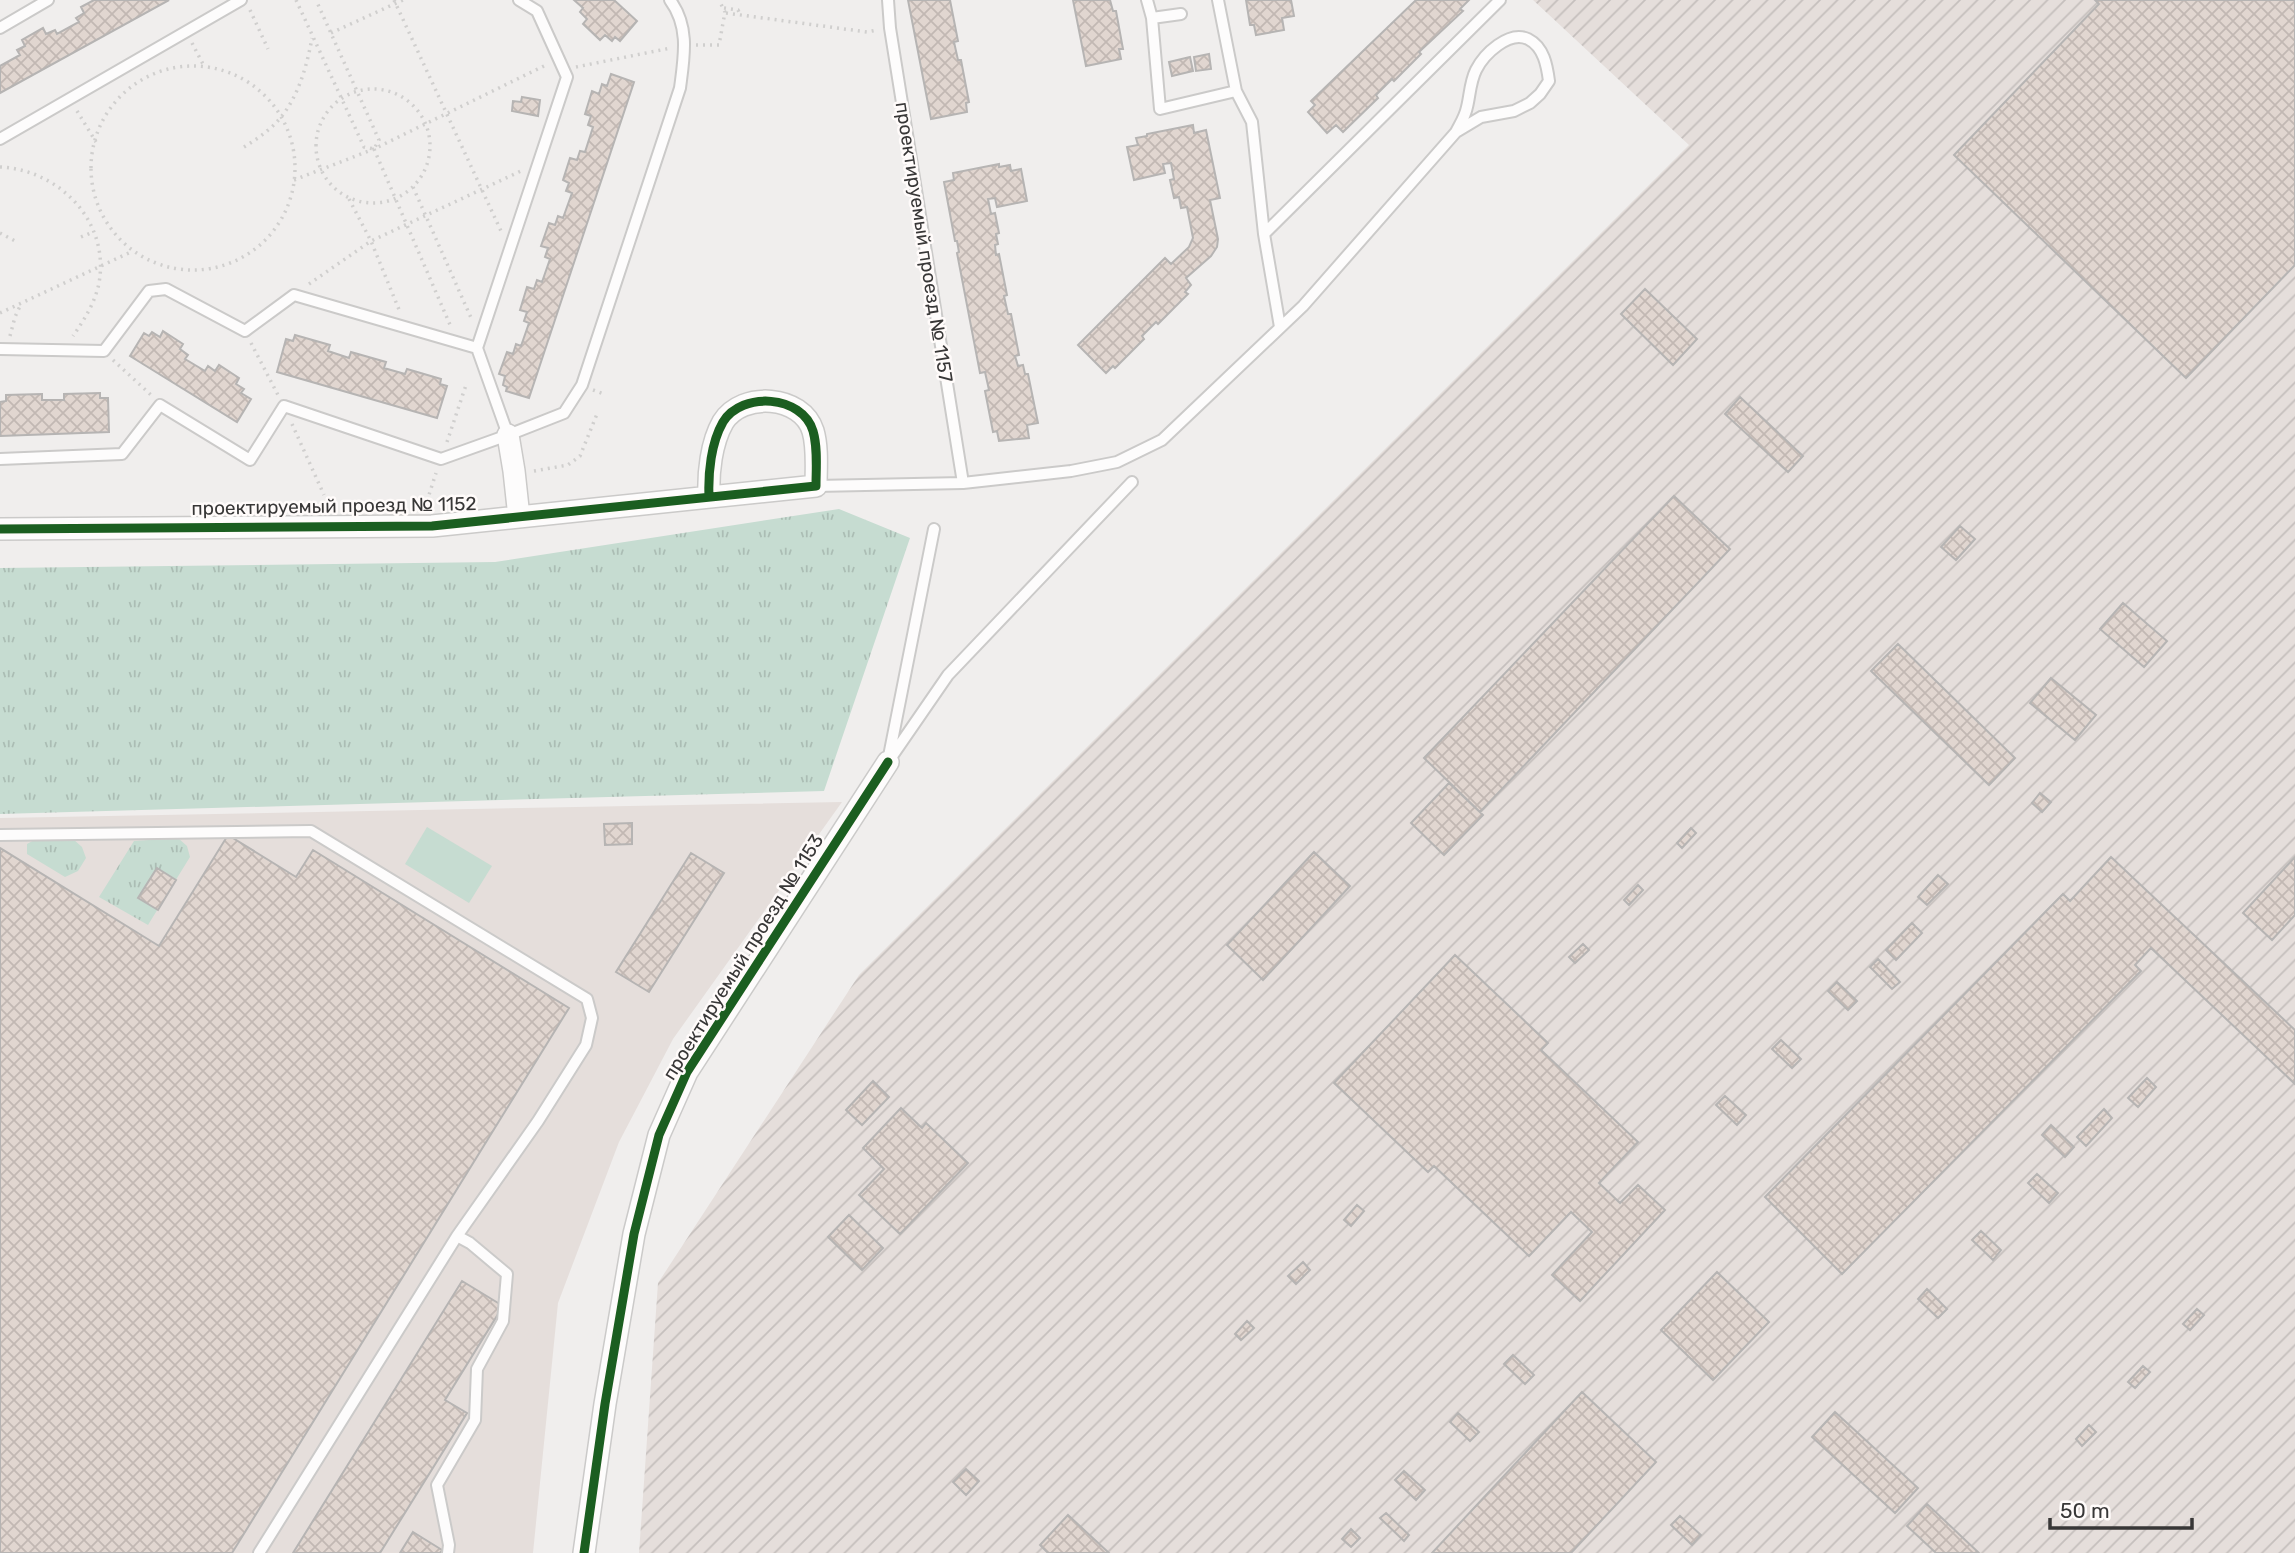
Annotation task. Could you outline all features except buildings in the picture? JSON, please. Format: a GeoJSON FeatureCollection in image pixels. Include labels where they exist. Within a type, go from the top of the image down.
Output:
{"type":"FeatureCollection","features":[{"type":"Feature","properties":{"kind":"street"},"geometry":{"type":"LineString","coordinates":[[709,497],[711,461],[724,421],[737,408],[749,402],[782,403],[807,419],[813,431],[816,486]]}},
{"type":"Feature","properties":{"kind":"street"},"geometry":{"type":"LineString","coordinates":[[508,435],[519,517]]}},
{"type":"Feature","properties":{"kind":"street","name":"проектируемый проезд № 1152"},"geometry":{"type":"LineString","coordinates":[[0,529],[432,526],[816,486]]}},
{"type":"Feature","properties":{"kind":"street","name":"проектируемый проезд № 1153"},"geometry":{"type":"LineString","coordinates":[[584,1553],[600,1437],[634,1234],[659,1135],[687,1072],[888,762]]}},
{"type":"Feature","properties":{"kind":"lane"},"geometry":{"type":"LineString","coordinates":[[0,28],[48,0]]}},
{"type":"Feature","properties":{"kind":"lane"},"geometry":{"type":"LineString","coordinates":[[0,139],[243,0]]}},
{"type":"Feature","properties":{"kind":"lane"},"geometry":{"type":"LineString","coordinates":[[508,435],[478,343],[567,77],[537,11],[519,0]]}},
{"type":"Feature","properties":{"kind":"lane"},"geometry":{"type":"LineString","coordinates":[[0,459],[122,454],[160,405],[250,460],[284,407],[441,459],[564,412],[582,385],[680,88],[685,45],[681,21],[670,0]]}},
{"type":"Feature","properties":{"kind":"lane","name":"проектируемый проезд № 1157"},"geometry":{"type":"LineString","coordinates":[[888,0],[890,28],[963,483]]}},
{"type":"Feature","properties":{"kind":"lane"},"geometry":{"type":"LineString","coordinates":[[1147,0],[1152,18],[1160,109],[1236,91]]}},
{"type":"Feature","properties":{"kind":"lane"},"geometry":{"type":"LineString","coordinates":[[1218,0],[1236,91],[1252,122],[1264,234],[1280,327]]}},
{"type":"Feature","properties":{"kind":"lane"},"geometry":{"type":"LineString","coordinates":[[1264,234],[1500,0]]}},
{"type":"Feature","properties":{"kind":"lane"},"geometry":{"type":"LineString","coordinates":[[1152,18],[1181,14]]}},
{"type":"Feature","properties":{"kind":"lane"},"geometry":{"type":"LineString","coordinates":[[1524,37],[1532,42],[1547,65],[1549,81],[1540,94],[1514,111],[1480,117],[1456,132],[1464,118],[1475,72],[1485,58],[1496,47],[1510,39],[1524,37]]}},
{"type":"Feature","properties":{"kind":"lane","name":"проектируемый проезд № 1152"},"geometry":{"type":"LineString","coordinates":[[816,486],[963,483],[1071,471],[1117,462],[1162,440],[1303,306],[1456,132]]}},
{"type":"Feature","properties":{"kind":"lane"},"geometry":{"type":"LineString","coordinates":[[4,349],[104,351],[149,291],[166,289],[246,331],[294,295],[458,342],[478,343]]}},
{"type":"Feature","properties":{"kind":"lane"},"geometry":{"type":"LineString","coordinates":[[888,762],[948,675],[1132,482]]}},
{"type":"Feature","properties":{"kind":"lane"},"geometry":{"type":"LineString","coordinates":[[888,762],[934,529]]}},
{"type":"Feature","properties":{"kind":"lane"},"geometry":{"type":"LineString","coordinates":[[0,835],[311,831],[586,999],[592,1018],[586,1045],[538,1121],[457,1236],[259,1553]]}},
{"type":"Feature","properties":{"kind":"lane"},"geometry":{"type":"LineString","coordinates":[[448,1553],[449,1545],[437,1485],[475,1420],[477,1369],[503,1321],[507,1274],[470,1243],[457,1236]]}},
{"type":"Feature","properties":{"kind":"path"},"geometry":{"type":"LineString","coordinates":[[243,0],[268,49]]}},
{"type":"Feature","properties":{"kind":"path"},"geometry":{"type":"LineString","coordinates":[[296,0],[364,147],[374,149]]}},
{"type":"Feature","properties":{"kind":"path"},"geometry":{"type":"LineString","coordinates":[[316,0],[379,140],[374,149]]}},
{"type":"Feature","properties":{"kind":"path"},"geometry":{"type":"LineString","coordinates":[[331,33],[394,2],[404,0]]}},
{"type":"Feature","properties":{"kind":"path"},"geometry":{"type":"LineString","coordinates":[[294,180],[374,149],[446,113],[561,64],[685,45],[719,45],[724,10],[719,0]]}},
{"type":"Feature","properties":{"kind":"path"},"geometry":{"type":"LineString","coordinates":[[394,2],[510,249]]}},
{"type":"Feature","properties":{"kind":"path"},"geometry":{"type":"LineString","coordinates":[[724,10],[867,32],[890,28]]}},
{"type":"Feature","properties":{"kind":"path"},"geometry":{"type":"LineString","coordinates":[[185,32],[204,66]]}},
{"type":"Feature","properties":{"kind":"path"},"geometry":{"type":"LineString","coordinates":[[244,147],[268,131],[282,116],[300,82],[313,36]]}},
{"type":"Feature","properties":{"kind":"path"},"geometry":{"type":"LineString","coordinates":[[204,66],[228,71],[270,99],[282,116],[292,139],[295,153],[294,180],[284,213],[263,246],[234,262],[213,268],[165,266],[133,251],[112,233],[99,206],[92,158],[102,123],[130,87],[145,78],[176,67],[204,66]]}},
{"type":"Feature","properties":{"kind":"path"},"geometry":{"type":"LineString","coordinates":[[368,88],[384,89],[409,100],[426,123],[429,138],[428,158],[413,187],[396,200],[365,204],[335,191],[324,178],[316,149],[317,134],[331,106],[342,98],[368,88]]}},
{"type":"Feature","properties":{"kind":"path"},"geometry":{"type":"LineString","coordinates":[[70,98],[96,142]]}},
{"type":"Feature","properties":{"kind":"path"},"geometry":{"type":"LineString","coordinates":[[374,149],[458,342]]}},
{"type":"Feature","properties":{"kind":"path"},"geometry":{"type":"LineString","coordinates":[[294,295],[371,241],[538,163]]}},
{"type":"Feature","properties":{"kind":"path"},"geometry":{"type":"LineString","coordinates":[[0,167],[33,173],[66,192],[83,212],[93,232],[98,249],[99,281],[93,302],[65,349]]}},
{"type":"Feature","properties":{"kind":"path"},"geometry":{"type":"LineString","coordinates":[[413,187],[478,343]]}},
{"type":"Feature","properties":{"kind":"path"},"geometry":{"type":"LineString","coordinates":[[349,199],[371,241],[406,327]]}},
{"type":"Feature","properties":{"kind":"path"},"geometry":{"type":"LineString","coordinates":[[81,237],[93,232]]}},
{"type":"Feature","properties":{"kind":"path"},"geometry":{"type":"LineString","coordinates":[[0,233],[17,242]]}},
{"type":"Feature","properties":{"kind":"path"},"geometry":{"type":"LineString","coordinates":[[0,313],[133,251]]}},
{"type":"Feature","properties":{"kind":"path"},"geometry":{"type":"LineString","coordinates":[[4,349],[22,304]]}},
{"type":"Feature","properties":{"kind":"path"},"geometry":{"type":"LineString","coordinates":[[246,331],[324,495]]}},
{"type":"Feature","properties":{"kind":"path"},"geometry":{"type":"LineString","coordinates":[[104,351],[162,407]]}},
{"type":"Feature","properties":{"kind":"path"},"geometry":{"type":"LineString","coordinates":[[514,471],[526,472],[568,465],[580,456],[597,414]]}},
{"type":"Feature","properties":{"kind":"shaded area"},"geometry":{"type":"Polygon","coordinates":[[[1533,0],[2295,0],[2295,1553],[639,1553],[658,1283],[859,975],[1689,145],[1533,0]]]}},
{"type":"Feature","properties":{"kind":"shaded area"},"geometry":{"type":"Polygon","coordinates":[[[842,802],[673,1039],[619,1142],[558,1303],[533,1553],[0,1553],[0,818],[842,802]]]}},
{"type":"Feature","properties":{"kind":"green space"},"geometry":{"type":"Polygon","coordinates":[[[839,509],[910,538],[824,791],[0,814],[0,568],[495,562],[839,509]]]}},
{"type":"Feature","properties":{"kind":"green space"},"geometry":{"type":"Polygon","coordinates":[[[427,827],[492,866],[469,903],[405,864],[427,827]]]}},
{"type":"Feature","properties":{"kind":"green space"},"geometry":{"type":"Polygon","coordinates":[[[178,838],[187,846],[190,857],[148,925],[99,897],[134,841],[178,838]]]}},
{"type":"Feature","properties":{"kind":"green space"},"geometry":{"type":"Polygon","coordinates":[[[36,839],[73,839],[82,847],[86,858],[78,871],[65,877],[27,854],[27,844],[36,839]]]}},
{"type":"Feature","properties":{"kind":"cycle path"},"geometry":{"type":"LineString","coordinates":[[0,529],[432,526],[816,486],[816,444],[807,419],[797,410],[771,401],[744,405],[732,412],[723,422],[713,449],[709,497]]}},
{"type":"Feature","properties":{"kind":"cycle path"},"geometry":{"type":"LineString","coordinates":[[584,1553],[605,1404],[634,1234],[659,1135],[687,1072],[888,762]]}}]}
